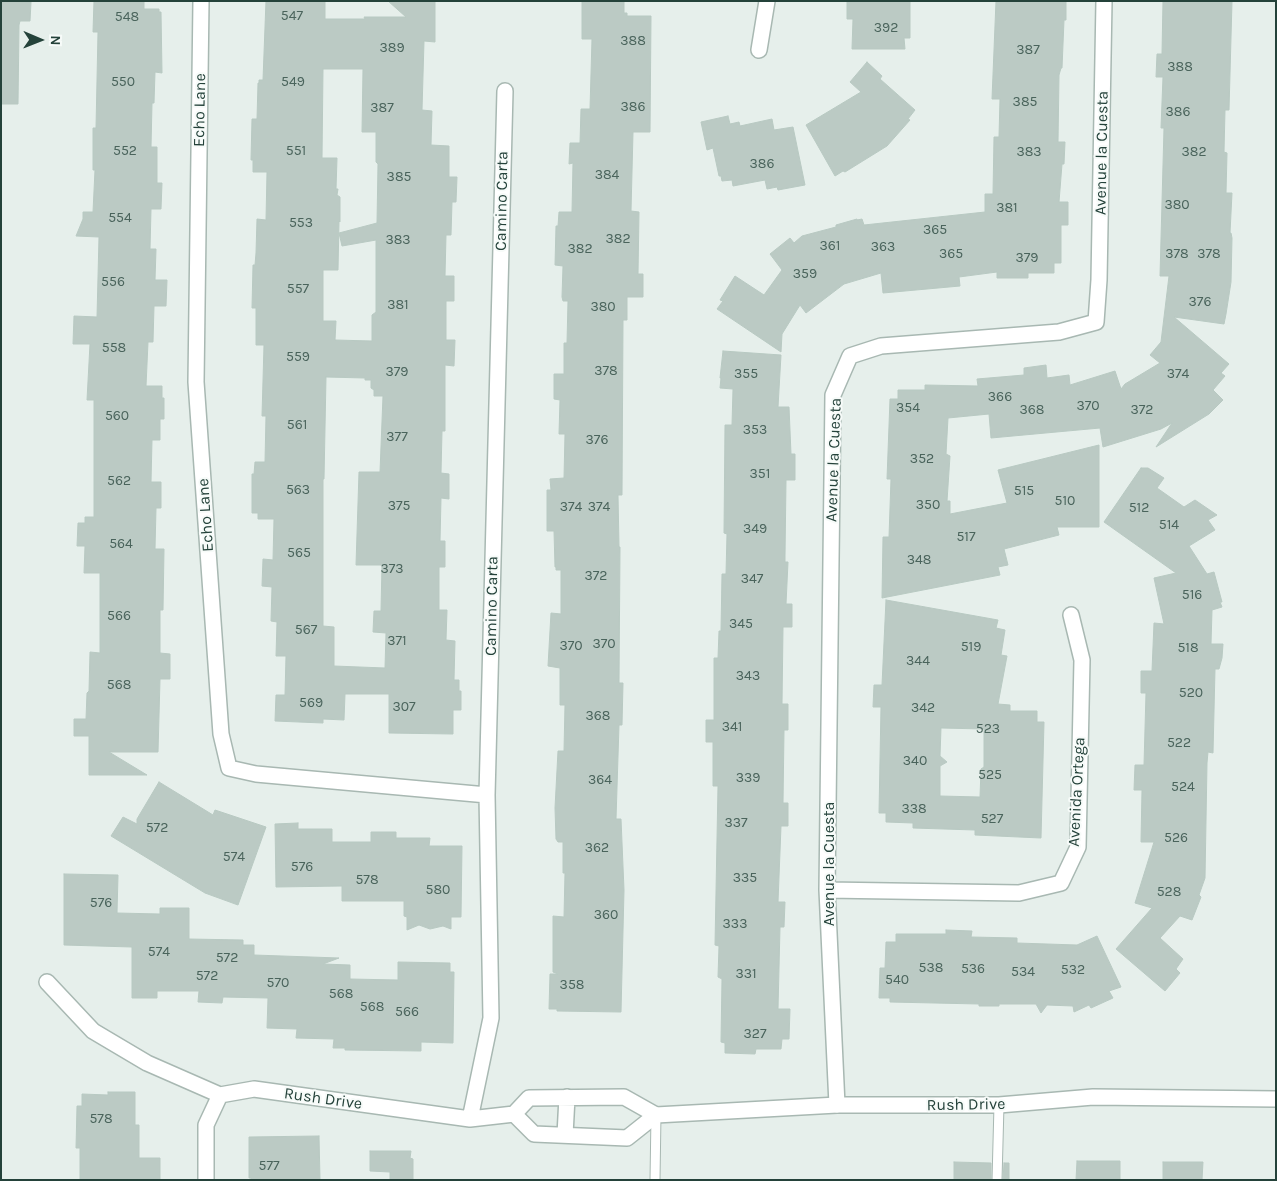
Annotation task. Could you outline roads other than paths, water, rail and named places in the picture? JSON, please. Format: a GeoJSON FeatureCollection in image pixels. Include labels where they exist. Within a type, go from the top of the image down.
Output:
{"type":"FeatureCollection","features":[{"type":"Feature","properties":{"kind":"street","name":"Echo Lane"},"geometry":{"type":"LineString","coordinates":[[201,1],[196,382],[221,734],[229,768],[256,774],[487,794]]}},
{"type":"Feature","properties":{"kind":"street"},"geometry":{"type":"LineString","coordinates":[[759,50],[767,1]]}},
{"type":"Feature","properties":{"kind":"street","name":"Avenue la Cuesta"},"geometry":{"type":"LineString","coordinates":[[837,1105],[827,890],[833,395],[850,356],[881,346],[1059,332],[1096,322],[1099,280],[1104,1]]}},
{"type":"Feature","properties":{"kind":"street","name":"Camino Carta"},"geometry":{"type":"LineString","coordinates":[[470,1118],[491,1018],[487,794],[505,91]]}},
{"type":"Feature","properties":{"kind":"street","name":"Avenida Ortega"},"geometry":{"type":"LineString","coordinates":[[827,890],[1019,893],[1061,883],[1078,847],[1082,660],[1071,615]]}},
{"type":"Feature","properties":{"kind":"street"},"geometry":{"type":"LineString","coordinates":[[47,982],[94,1031],[148,1063],[220,1095],[206,1125],[206,1180]]}},
{"type":"Feature","properties":{"kind":"street","name":"Rush Drive"},"geometry":{"type":"LineString","coordinates":[[220,1095],[254,1089],[470,1118],[514,1114]]}},
{"type":"Feature","properties":{"kind":"street"},"geometry":{"type":"LineString","coordinates":[[565,1136],[567,1097]]}},
{"type":"Feature","properties":{"kind":"street"},"geometry":{"type":"LineString","coordinates":[[567,1097],[624,1097],[656,1115],[628,1138],[534,1134],[514,1114],[530,1098],[567,1097]]}},
{"type":"Feature","properties":{"kind":"street","name":"Rush Drive"},"geometry":{"type":"LineString","coordinates":[[656,1115],[837,1105],[1000,1105],[1093,1097],[1276,1098]]}},
{"type":"Feature","properties":{"kind":"lane"},"geometry":{"type":"LineString","coordinates":[[996,1180],[1000,1105]]}},
{"type":"Feature","properties":{"kind":"lane"},"geometry":{"type":"LineString","coordinates":[[655,1180],[656,1115]]}}]}
